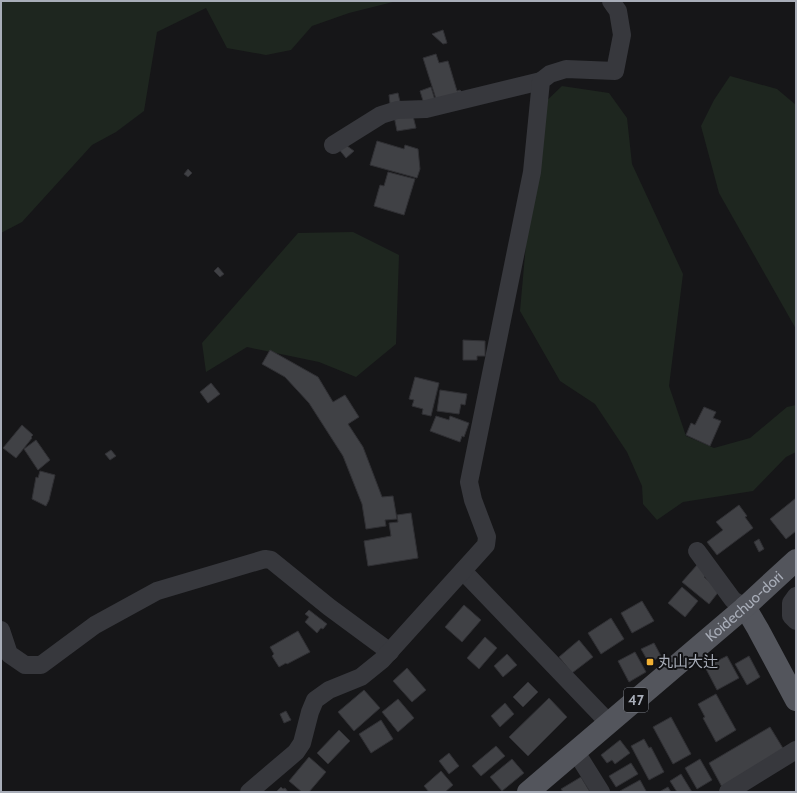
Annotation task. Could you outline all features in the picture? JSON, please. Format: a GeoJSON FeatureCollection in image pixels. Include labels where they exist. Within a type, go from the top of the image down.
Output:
{"type":"FeatureCollection","features":[{"type":"Feature","properties":{"kind":"main road","name":"Koidechuo-dori"},"geometry":{"type":"LineString","coordinates":[[528,792],[744,607],[796,560]]}},
{"type":"Feature","properties":{"kind":"main road"},"geometry":{"type":"LineString","coordinates":[[744,607],[762,635],[796,700]]}},
{"type":"Feature","properties":{"kind":"street"},"geometry":{"type":"LineString","coordinates":[[333,145],[381,115],[397,110],[426,109],[541,81],[550,74],[566,69],[615,71],[622,35],[618,11],[611,1]]}},
{"type":"Feature","properties":{"kind":"street"},"geometry":{"type":"LineString","coordinates":[[249,792],[296,752],[302,743],[310,712],[315,700],[329,690],[361,677],[382,660],[486,545],[487,537],[472,500],[469,482],[532,172],[541,81]]}},
{"type":"Feature","properties":{"kind":"street"},"geometry":{"type":"LineString","coordinates":[[697,552],[734,600],[744,607]]}},
{"type":"Feature","properties":{"kind":"street"},"geometry":{"type":"LineString","coordinates":[[1,630],[9,654],[25,665],[41,665],[95,625],[157,591],[265,558],[271,560],[329,607],[390,652]]}},
{"type":"Feature","properties":{"kind":"street"},"geometry":{"type":"LineString","coordinates":[[463,571],[610,723]]}},
{"type":"Feature","properties":{"kind":"street"},"geometry":{"type":"LineString","coordinates":[[796,596],[791,604],[791,616],[796,621]]}},
{"type":"Feature","properties":{"kind":"street"},"geometry":{"type":"LineString","coordinates":[[728,792],[796,750]]}},
{"type":"Feature","properties":{"kind":"street"},"geometry":{"type":"LineString","coordinates":[[576,752],[601,792]]}},
{"type":"Feature","properties":{"kind":"shaded area"},"geometry":{"type":"Polygon","coordinates":[[[1,1],[397,1],[349,13],[312,26],[291,50],[266,55],[227,48],[206,8],[157,32],[144,111],[116,132],[92,145],[22,222],[1,233],[1,1]]]}},
{"type":"Feature","properties":{"kind":"shaded area"},"geometry":{"type":"Polygon","coordinates":[[[730,76],[777,89],[796,105],[796,329],[719,193],[701,126],[714,100],[730,76]]]}},
{"type":"Feature","properties":{"kind":"shaded area"},"geometry":{"type":"Polygon","coordinates":[[[562,86],[609,93],[627,118],[632,164],[683,274],[669,386],[686,436],[714,448],[750,438],[787,407],[796,405],[796,452],[786,457],[753,491],[683,502],[657,520],[643,504],[642,486],[627,452],[595,404],[560,381],[520,311],[538,109],[562,86]]]}},
{"type":"Feature","properties":{"kind":"shaded area"},"geometry":{"type":"Polygon","coordinates":[[[353,232],[399,255],[396,344],[356,377],[319,362],[247,347],[206,372],[202,343],[298,233],[353,232]]]}},
{"type":"Feature","properties":{"kind":"building"},"geometry":{"type":"Polygon","coordinates":[[[443,30],[447,43],[443,44],[432,34],[443,30]]]}},
{"type":"Feature","properties":{"kind":"building"},"geometry":{"type":"Polygon","coordinates":[[[436,54],[439,63],[448,61],[457,91],[460,90],[465,95],[437,102],[423,58],[436,54]]]}},
{"type":"Feature","properties":{"kind":"building"},"geometry":{"type":"Polygon","coordinates":[[[431,87],[435,100],[424,104],[420,91],[431,87]]]}},
{"type":"Feature","properties":{"kind":"building"},"geometry":{"type":"Polygon","coordinates":[[[398,93],[400,102],[390,104],[389,95],[398,93]]]}},
{"type":"Feature","properties":{"kind":"building"},"geometry":{"type":"Polygon","coordinates":[[[412,112],[416,128],[397,131],[394,116],[412,112]]]}},
{"type":"Feature","properties":{"kind":"building"},"geometry":{"type":"Polygon","coordinates":[[[377,141],[404,149],[405,145],[418,149],[420,169],[417,178],[370,165],[377,141]]]}},
{"type":"Feature","properties":{"kind":"building"},"geometry":{"type":"Polygon","coordinates":[[[343,143],[354,151],[346,158],[338,148],[343,143]]]}},
{"type":"Feature","properties":{"kind":"building"},"geometry":{"type":"Polygon","coordinates":[[[188,169],[192,173],[188,177],[184,174],[188,169]]]}},
{"type":"Feature","properties":{"kind":"building"},"geometry":{"type":"Polygon","coordinates":[[[388,172],[415,179],[404,215],[374,206],[380,185],[384,186],[388,172]]]}},
{"type":"Feature","properties":{"kind":"building"},"geometry":{"type":"Polygon","coordinates":[[[218,267],[224,274],[220,277],[214,271],[218,267]]]}},
{"type":"Feature","properties":{"kind":"building"},"geometry":{"type":"Polygon","coordinates":[[[463,340],[485,341],[485,356],[477,356],[477,360],[463,360],[463,340]]]}},
{"type":"Feature","properties":{"kind":"building"},"geometry":{"type":"Polygon","coordinates":[[[270,350],[318,377],[333,402],[345,395],[359,417],[348,424],[363,447],[382,497],[393,496],[397,519],[385,520],[386,526],[366,529],[362,504],[343,456],[309,403],[285,377],[262,364],[270,350]]]}},
{"type":"Feature","properties":{"kind":"building"},"geometry":{"type":"Polygon","coordinates":[[[415,377],[439,383],[431,416],[422,414],[423,409],[412,406],[414,400],[409,399],[415,377]]]}},
{"type":"Feature","properties":{"kind":"building"},"geometry":{"type":"Polygon","coordinates":[[[211,383],[220,394],[208,403],[200,392],[211,383]]]}},
{"type":"Feature","properties":{"kind":"building"},"geometry":{"type":"Polygon","coordinates":[[[440,390],[467,394],[465,405],[461,404],[459,414],[437,411],[440,390]]]}},
{"type":"Feature","properties":{"kind":"building"},"geometry":{"type":"Polygon","coordinates":[[[704,407],[716,412],[713,418],[721,421],[710,446],[686,435],[691,423],[695,425],[704,407]]]}},
{"type":"Feature","properties":{"kind":"building"},"geometry":{"type":"Polygon","coordinates":[[[436,416],[449,420],[450,416],[469,423],[464,437],[462,436],[460,442],[430,431],[436,416]]]}},
{"type":"Feature","properties":{"kind":"building"},"geometry":{"type":"Polygon","coordinates":[[[22,425],[33,435],[16,458],[3,448],[22,425]]]}},
{"type":"Feature","properties":{"kind":"building"},"geometry":{"type":"Polygon","coordinates":[[[36,440],[50,460],[38,470],[24,449],[36,440]]]}},
{"type":"Feature","properties":{"kind":"building"},"geometry":{"type":"Polygon","coordinates":[[[111,450],[116,456],[110,460],[105,454],[111,450]]]}},
{"type":"Feature","properties":{"kind":"building"},"geometry":{"type":"Polygon","coordinates":[[[40,471],[55,475],[49,500],[46,506],[32,499],[36,477],[38,478],[40,471]]]}},
{"type":"Feature","properties":{"kind":"building"},"geometry":{"type":"Polygon","coordinates":[[[796,498],[796,531],[786,539],[770,519],[796,498]]]}},
{"type":"Feature","properties":{"kind":"building"},"geometry":{"type":"Polygon","coordinates":[[[739,505],[753,528],[717,555],[707,542],[723,530],[716,522],[739,505]]]}},
{"type":"Feature","properties":{"kind":"building"},"geometry":{"type":"Polygon","coordinates":[[[411,513],[418,558],[368,566],[364,541],[391,536],[389,523],[398,522],[397,515],[411,513]]]}},
{"type":"Feature","properties":{"kind":"building"},"geometry":{"type":"Polygon","coordinates":[[[759,539],[764,549],[759,552],[754,542],[759,539]]]}},
{"type":"Feature","properties":{"kind":"building"},"geometry":{"type":"Polygon","coordinates":[[[697,565],[707,574],[704,577],[720,590],[709,604],[682,582],[697,565]]]}},
{"type":"Feature","properties":{"kind":"building"},"geometry":{"type":"Polygon","coordinates":[[[682,587],[698,601],[685,617],[668,603],[682,587]]]}},
{"type":"Feature","properties":{"kind":"building"},"geometry":{"type":"Polygon","coordinates":[[[642,601],[654,621],[632,633],[621,613],[642,601]]]}},
{"type":"Feature","properties":{"kind":"building"},"geometry":{"type":"Polygon","coordinates":[[[464,605],[481,620],[462,642],[445,627],[464,605]]]}},
{"type":"Feature","properties":{"kind":"building"},"geometry":{"type":"Polygon","coordinates":[[[309,610],[327,624],[317,633],[305,622],[309,617],[305,614],[309,610]]]}},
{"type":"Feature","properties":{"kind":"building"},"geometry":{"type":"Polygon","coordinates":[[[611,618],[624,639],[601,654],[588,633],[611,618]]]}},
{"type":"Feature","properties":{"kind":"building"},"geometry":{"type":"Polygon","coordinates":[[[298,631],[310,652],[279,667],[272,656],[274,654],[270,647],[298,631]]]}},
{"type":"Feature","properties":{"kind":"building"},"geometry":{"type":"Polygon","coordinates":[[[485,637],[497,648],[479,669],[467,658],[485,637]]]}},
{"type":"Feature","properties":{"kind":"building"},"geometry":{"type":"Polygon","coordinates":[[[579,640],[593,657],[572,673],[559,657],[579,640]]]}},
{"type":"Feature","properties":{"kind":"building"},"geometry":{"type":"Polygon","coordinates":[[[654,643],[661,656],[649,663],[641,649],[654,643]]]}},
{"type":"Feature","properties":{"kind":"building"},"geometry":{"type":"Polygon","coordinates":[[[635,652],[646,672],[629,682],[618,661],[635,652]]]}},
{"type":"Feature","properties":{"kind":"building"},"geometry":{"type":"Polygon","coordinates":[[[507,654],[517,665],[503,677],[494,666],[507,654]]]}},
{"type":"Feature","properties":{"kind":"building"},"geometry":{"type":"Polygon","coordinates":[[[727,656],[739,678],[717,690],[705,667],[727,656]]]}},
{"type":"Feature","properties":{"kind":"building"},"geometry":{"type":"Polygon","coordinates":[[[749,656],[760,677],[747,685],[735,664],[749,656]]]}},
{"type":"Feature","properties":{"kind":"building"},"geometry":{"type":"Polygon","coordinates":[[[407,668],[426,690],[412,702],[393,681],[407,668]]]}},
{"type":"Feature","properties":{"kind":"building"},"geometry":{"type":"Polygon","coordinates":[[[528,682],[538,692],[523,707],[513,697],[528,682]]]}},
{"type":"Feature","properties":{"kind":"building"},"geometry":{"type":"Polygon","coordinates":[[[364,690],[380,708],[354,731],[338,712],[364,690]]]}},
{"type":"Feature","properties":{"kind":"building"},"geometry":{"type":"Polygon","coordinates":[[[716,694],[736,730],[716,742],[703,718],[705,717],[698,704],[716,694]]]}},
{"type":"Feature","properties":{"kind":"building"},"geometry":{"type":"Polygon","coordinates":[[[549,698],[567,717],[528,756],[509,737],[549,698]]]}},
{"type":"Feature","properties":{"kind":"building"},"geometry":{"type":"Polygon","coordinates":[[[398,699],[414,718],[398,732],[382,712],[398,699]]]}},
{"type":"Feature","properties":{"kind":"building"},"geometry":{"type":"Polygon","coordinates":[[[505,703],[514,714],[500,727],[491,716],[505,703]]]}},
{"type":"Feature","properties":{"kind":"building"},"geometry":{"type":"Polygon","coordinates":[[[286,711],[291,720],[284,723],[280,714],[286,711]]]}},
{"type":"Feature","properties":{"kind":"building"},"geometry":{"type":"Polygon","coordinates":[[[671,717],[691,754],[673,764],[653,727],[671,717]]]}},
{"type":"Feature","properties":{"kind":"building"},"geometry":{"type":"Polygon","coordinates":[[[381,720],[393,739],[371,753],[359,734],[381,720]]]}},
{"type":"Feature","properties":{"kind":"building"},"geometry":{"type":"Polygon","coordinates":[[[770,727],[784,750],[722,787],[709,763],[770,727]]]}},
{"type":"Feature","properties":{"kind":"building"},"geometry":{"type":"Polygon","coordinates":[[[339,730],[350,741],[328,764],[317,753],[339,730]]]}},
{"type":"Feature","properties":{"kind":"building"},"geometry":{"type":"Polygon","coordinates":[[[644,739],[649,748],[651,747],[664,772],[649,780],[631,746],[644,739]]]}},
{"type":"Feature","properties":{"kind":"building"},"geometry":{"type":"Polygon","coordinates":[[[620,740],[630,753],[615,764],[612,760],[607,763],[601,755],[620,740]]]}},
{"type":"Feature","properties":{"kind":"building"},"geometry":{"type":"Polygon","coordinates":[[[496,746],[505,756],[481,776],[472,766],[496,746]]]}},
{"type":"Feature","properties":{"kind":"building"},"geometry":{"type":"Polygon","coordinates":[[[449,753],[459,766],[449,774],[439,761],[449,753]]]}},
{"type":"Feature","properties":{"kind":"building"},"geometry":{"type":"Polygon","coordinates":[[[309,757],[326,772],[309,792],[302,792],[289,781],[309,757]]]}},
{"type":"Feature","properties":{"kind":"building"},"geometry":{"type":"Polygon","coordinates":[[[512,759],[524,773],[502,791],[490,777],[512,759]]]}},
{"type":"Feature","properties":{"kind":"building"},"geometry":{"type":"Polygon","coordinates":[[[700,759],[712,780],[697,789],[685,768],[700,759]]]}},
{"type":"Feature","properties":{"kind":"building"},"geometry":{"type":"Polygon","coordinates":[[[631,763],[638,774],[616,787],[609,776],[631,763]]]}},
{"type":"Feature","properties":{"kind":"building"},"geometry":{"type":"Polygon","coordinates":[[[441,771],[453,785],[445,792],[429,792],[424,786],[441,771]]]}},
{"type":"Feature","properties":{"kind":"building"},"geometry":{"type":"Polygon","coordinates":[[[681,774],[692,792],[677,792],[670,781],[681,774]]]}},
{"type":"Feature","properties":{"kind":"building"},"geometry":{"type":"Polygon","coordinates":[[[581,777],[590,792],[563,792],[561,789],[581,777]]]}},
{"type":"Feature","properties":{"kind":"building"},"geometry":{"type":"Polygon","coordinates":[[[640,780],[646,791],[620,791],[640,780]]]}},
{"type":"Feature","properties":{"kind":"building"},"geometry":{"type":"Polygon","coordinates":[[[281,787],[283,789],[285,788],[288,792],[278,792],[277,791],[281,787]]]}},
{"type":"Feature","properties":{"kind":"building"},"geometry":{"type":"Polygon","coordinates":[[[668,787],[671,792],[659,792],[668,787]]]}},
{"type":"Feature","properties":{"kind":"place","name":"丸山大辻"},"geometry":{"type":"Point","coordinates":[650,662]}}]}
